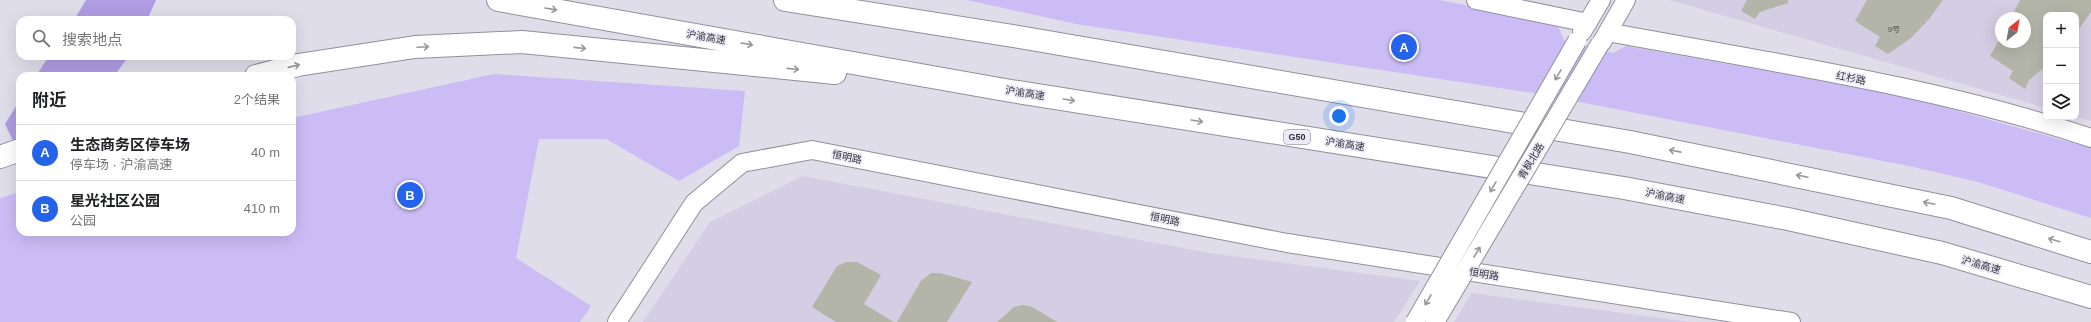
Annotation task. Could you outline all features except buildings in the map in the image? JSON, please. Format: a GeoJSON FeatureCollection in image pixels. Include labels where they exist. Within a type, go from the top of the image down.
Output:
{"type":"FeatureCollection","features":[{"type":"Feature","properties":{"kind":"highway","name":"沪渝高速"},"geometry":{"type":"LineString","coordinates":[[498,0],[1005,90],[1624,188],[1773,216],[1942,253],[2091,297]]}},
{"type":"Feature","properties":{"kind":"highway"},"geometry":{"type":"LineString","coordinates":[[785,0],[1019,37],[1677,151],[1951,208],[2091,252]]}},
{"type":"Feature","properties":{"kind":"highway"},"geometry":{"type":"LineString","coordinates":[[879,0],[1019,37]]}},
{"type":"Feature","properties":{"kind":"highway"},"geometry":{"type":"LineString","coordinates":[[271,72],[298,65],[415,48],[522,42],[1005,90]]}},
{"type":"Feature","properties":{"kind":"highway"},"geometry":{"type":"LineString","coordinates":[[0,157],[16,151]]}},
{"type":"Feature","properties":{"kind":"street"},"geometry":{"type":"LineString","coordinates":[[1476,0],[1588,23]]}},
{"type":"Feature","properties":{"kind":"street","name":"青枫北路"},"geometry":{"type":"LineString","coordinates":[[1415,322],[1601,0]]}},
{"type":"Feature","properties":{"kind":"street","name":"青枫北路"},"geometry":{"type":"LineString","coordinates":[[1435,322],[1626,0]]}},
{"type":"Feature","properties":{"kind":"street","name":"红杉路"},"geometry":{"type":"LineString","coordinates":[[1604,38],[1899,87],[1995,110],[2091,138]]}},
{"type":"Feature","properties":{"kind":"street","name":"恒明路"},"geometry":{"type":"LineString","coordinates":[[617,322],[694,203],[742,163],[812,150],[1287,242],[1791,322]]}},
{"type":"Feature","properties":{"kind":"shaded area"},"geometry":{"type":"Polygon","coordinates":[[[86,0],[156,0],[149,16],[76,16],[86,0]]]}},
{"type":"Feature","properties":{"kind":"shaded area"},"geometry":{"type":"Polygon","coordinates":[[[967,0],[1440,0],[1557,24],[1564,40],[1613,53],[1626,46],[1897,94],[2091,148],[2091,218],[1978,182],[1909,166],[1533,93],[1076,24],[967,0]]]}},
{"type":"Feature","properties":{"kind":"shaded area"},"geometry":{"type":"Polygon","coordinates":[[[1669,0],[2091,0],[2091,121],[2079,118],[2079,12],[2043,12],[2043,107],[1669,0]]]}},
{"type":"Feature","properties":{"kind":"shaded area"},"geometry":{"type":"Polygon","coordinates":[[[46,60],[126,60],[117,72],[39,72],[46,60]]]}},
{"type":"Feature","properties":{"kind":"shaded area"},"geometry":{"type":"Polygon","coordinates":[[[494,74],[745,91],[739,146],[679,181],[606,139],[539,139],[516,258],[591,306],[580,322],[0,322],[0,198],[16,193],[16,236],[296,236],[296,117],[494,74]]]}},
{"type":"Feature","properties":{"kind":"shaded area"},"geometry":{"type":"Polygon","coordinates":[[[16,106],[16,147],[5,124],[16,106]]]}},
{"type":"Feature","properties":{"kind":"shaded area"},"geometry":{"type":"Polygon","coordinates":[[[803,176],[1209,253],[1420,281],[1394,322],[643,322],[710,222],[803,176]]]}},
{"type":"Feature","properties":{"kind":"shaded area"},"geometry":{"type":"Polygon","coordinates":[[[1472,293],[1690,322],[1454,322],[1472,293]]]}},
{"type":"Feature","properties":{"kind":"place","name":"生态商务区停车场"},"geometry":{"type":"Point","coordinates":[1404,47]}},
{"type":"Feature","properties":{"kind":"place","name":"星光社区公园"},"geometry":{"type":"Point","coordinates":[410,195]}}]}
